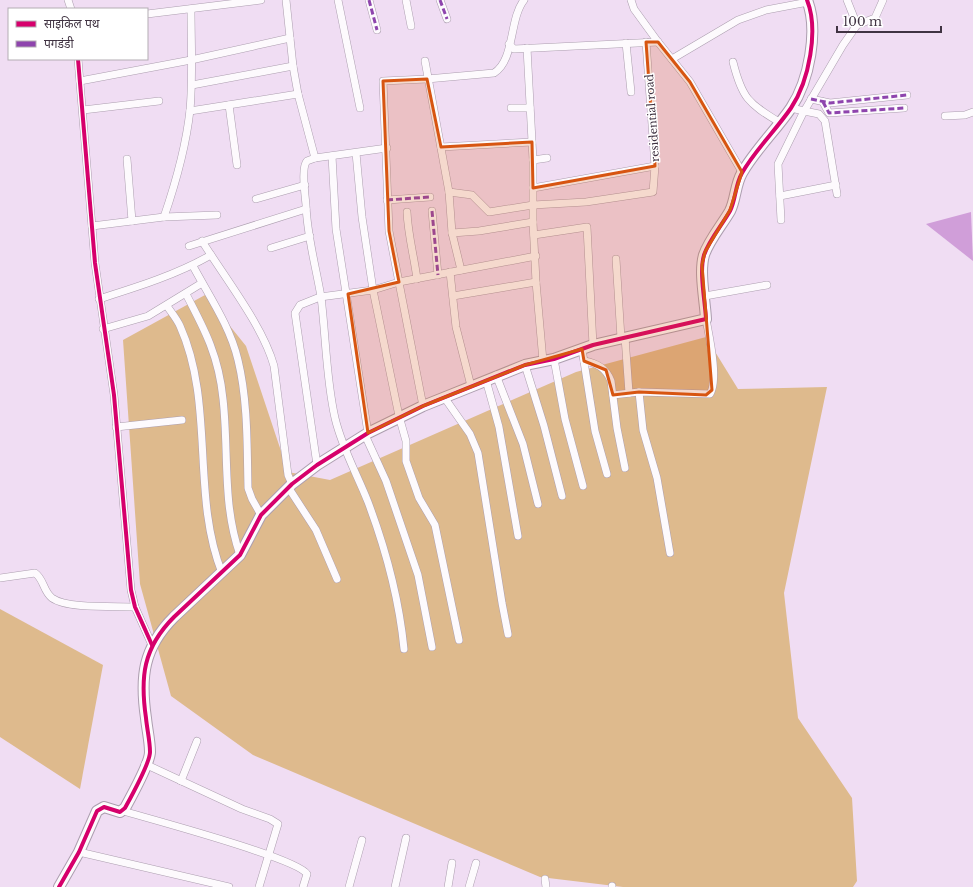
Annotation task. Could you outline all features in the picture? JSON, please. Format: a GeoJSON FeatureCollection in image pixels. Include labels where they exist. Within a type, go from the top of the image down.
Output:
{"type":"FeatureCollection","features":[{"type":"Feature","properties":{"kind":"street"},"geometry":{"type":"LineString","coordinates":[[148,14],[191,9],[204,4],[261,0]]}},
{"type":"Feature","properties":{"kind":"street"},"geometry":{"type":"LineString","coordinates":[[286,0],[293,66],[298,94],[315,158]]}},
{"type":"Feature","properties":{"kind":"street"},"geometry":{"type":"LineString","coordinates":[[338,0],[360,108]]}},
{"type":"Feature","properties":{"kind":"street"},"geometry":{"type":"LineString","coordinates":[[369,0],[377,30]]}},
{"type":"Feature","properties":{"kind":"street"},"geometry":{"type":"LineString","coordinates":[[406,0],[411,26]]}},
{"type":"Feature","properties":{"kind":"street"},"geometry":{"type":"LineString","coordinates":[[440,0],[447,19]]}},
{"type":"Feature","properties":{"kind":"street"},"geometry":{"type":"LineString","coordinates":[[423,406],[389,231],[387,200],[387,148],[383,81],[494,73],[501,68],[509,44],[514,18],[524,0]]}},
{"type":"Feature","properties":{"kind":"street"},"geometry":{"type":"LineString","coordinates":[[847,0],[857,25]]}},
{"type":"Feature","properties":{"kind":"street"},"geometry":{"type":"LineString","coordinates":[[781,220],[778,164],[804,111],[843,46],[857,25],[875,18],[883,0]]}},
{"type":"Feature","properties":{"kind":"street"},"geometry":{"type":"LineString","coordinates":[[634,1],[634,9],[698,94],[742,172]]}},
{"type":"Feature","properties":{"kind":"street"},"geometry":{"type":"LineString","coordinates":[[613,395],[639,392],[710,394],[713,383],[712,362],[706,318],[702,265],[705,252],[730,210],[736,187],[742,172],[791,108],[800,90],[813,38],[807,1],[766,10],[738,20],[672,59]]}},
{"type":"Feature","properties":{"kind":"street"},"geometry":{"type":"LineString","coordinates":[[164,217],[179,172],[190,111],[192,85],[191,9]]}},
{"type":"Feature","properties":{"kind":"street"},"geometry":{"type":"LineString","coordinates":[[80,81],[191,60],[290,38]]}},
{"type":"Feature","properties":{"kind":"street","name":"residential road"},"geometry":{"type":"LineString","coordinates":[[533,206],[586,202],[651,194],[654,190],[655,166],[646,42]]}},
{"type":"Feature","properties":{"kind":"street"},"geometry":{"type":"LineString","coordinates":[[509,44],[514,48],[527,48],[658,42]]}},
{"type":"Feature","properties":{"kind":"street"},"geometry":{"type":"LineString","coordinates":[[626,43],[631,92]]}},
{"type":"Feature","properties":{"kind":"street"},"geometry":{"type":"LineString","coordinates":[[527,48],[533,160],[532,188],[536,282],[543,361]]}},
{"type":"Feature","properties":{"kind":"street"},"geometry":{"type":"LineString","coordinates":[[78,60],[99,299],[114,396],[131,590],[135,607],[152,644]]}},
{"type":"Feature","properties":{"kind":"street"},"geometry":{"type":"LineString","coordinates":[[425,62],[449,192],[452,233],[461,270]]}},
{"type":"Feature","properties":{"kind":"street"},"geometry":{"type":"LineString","coordinates":[[733,62],[739,85],[746,98],[755,107],[779,122]]}},
{"type":"Feature","properties":{"kind":"street"},"geometry":{"type":"LineString","coordinates":[[192,85],[293,66]]}},
{"type":"Feature","properties":{"kind":"street"},"geometry":{"type":"LineString","coordinates":[[190,111],[298,94]]}},
{"type":"Feature","properties":{"kind":"street"},"geometry":{"type":"LineString","coordinates":[[811,99],[823,102],[907,95]]}},
{"type":"Feature","properties":{"kind":"street"},"geometry":{"type":"LineString","coordinates":[[83,110],[159,101]]}},
{"type":"Feature","properties":{"kind":"street"},"geometry":{"type":"LineString","coordinates":[[823,102],[829,113],[904,108]]}},
{"type":"Feature","properties":{"kind":"street"},"geometry":{"type":"LineString","coordinates":[[229,105],[237,166]]}},
{"type":"Feature","properties":{"kind":"street"},"geometry":{"type":"LineString","coordinates":[[511,108],[530,108]]}},
{"type":"Feature","properties":{"kind":"street"},"geometry":{"type":"LineString","coordinates":[[791,108],[819,114],[826,121],[837,194]]}},
{"type":"Feature","properties":{"kind":"street"},"geometry":{"type":"LineString","coordinates":[[945,116],[965,115],[973,112]]}},
{"type":"Feature","properties":{"kind":"street"},"geometry":{"type":"LineString","coordinates":[[441,147],[532,142]]}},
{"type":"Feature","properties":{"kind":"street"},"geometry":{"type":"LineString","coordinates":[[387,148],[315,158],[305,163],[305,185],[306,209],[320,297],[335,416],[344,449],[352,462],[386,558],[400,613],[404,649]]}},
{"type":"Feature","properties":{"kind":"street"},"geometry":{"type":"LineString","coordinates":[[356,153],[362,217],[373,290],[399,416],[405,435],[406,461],[419,498],[436,525],[459,640]]}},
{"type":"Feature","properties":{"kind":"street"},"geometry":{"type":"LineString","coordinates":[[332,156],[336,230],[348,294],[366,434],[386,481],[418,575],[432,647]]}},
{"type":"Feature","properties":{"kind":"street"},"geometry":{"type":"LineString","coordinates":[[533,160],[547,158]]}},
{"type":"Feature","properties":{"kind":"street"},"geometry":{"type":"LineString","coordinates":[[127,159],[132,220]]}},
{"type":"Feature","properties":{"kind":"street"},"geometry":{"type":"LineString","coordinates":[[532,188],[655,166]]}},
{"type":"Feature","properties":{"kind":"street"},"geometry":{"type":"LineString","coordinates":[[256,200],[305,185]]}},
{"type":"Feature","properties":{"kind":"street"},"geometry":{"type":"LineString","coordinates":[[780,196],[836,185]]}},
{"type":"Feature","properties":{"kind":"street"},"geometry":{"type":"LineString","coordinates":[[449,192],[472,195],[489,212],[533,206]]}},
{"type":"Feature","properties":{"kind":"street"},"geometry":{"type":"LineString","coordinates":[[387,200],[430,197]]}},
{"type":"Feature","properties":{"kind":"street"},"geometry":{"type":"LineString","coordinates":[[189,246],[306,209]]}},
{"type":"Feature","properties":{"kind":"street"},"geometry":{"type":"LineString","coordinates":[[432,211],[438,275]]}},
{"type":"Feature","properties":{"kind":"street"},"geometry":{"type":"LineString","coordinates":[[407,212],[408,237],[417,279]]}},
{"type":"Feature","properties":{"kind":"street"},"geometry":{"type":"LineString","coordinates":[[92,226],[164,217],[217,215]]}},
{"type":"Feature","properties":{"kind":"street"},"geometry":{"type":"LineString","coordinates":[[452,233],[479,231],[533,222]]}},
{"type":"Feature","properties":{"kind":"street"},"geometry":{"type":"LineString","coordinates":[[534,235],[574,231],[588,227],[593,345]]}},
{"type":"Feature","properties":{"kind":"street"},"geometry":{"type":"LineString","coordinates":[[271,248],[310,236]]}},
{"type":"Feature","properties":{"kind":"street"},"geometry":{"type":"LineString","coordinates":[[202,241],[257,328],[270,354],[290,486],[316,530],[337,579]]}},
{"type":"Feature","properties":{"kind":"street"},"geometry":{"type":"LineString","coordinates":[[99,299],[156,281],[193,266],[211,255]]}},
{"type":"Feature","properties":{"kind":"street"},"geometry":{"type":"LineString","coordinates":[[317,465],[295,313],[300,305],[320,297],[373,290],[399,282],[536,256]]}},
{"type":"Feature","properties":{"kind":"street"},"geometry":{"type":"LineString","coordinates":[[616,259],[629,393]]}},
{"type":"Feature","properties":{"kind":"street"},"geometry":{"type":"LineString","coordinates":[[193,266],[228,331],[238,360],[245,412],[248,488],[261,515]]}},
{"type":"Feature","properties":{"kind":"street"},"geometry":{"type":"LineString","coordinates":[[450,272],[456,327],[471,386]]}},
{"type":"Feature","properties":{"kind":"street"},"geometry":{"type":"LineString","coordinates":[[453,296],[536,282]]}},
{"type":"Feature","properties":{"kind":"street"},"geometry":{"type":"LineString","coordinates":[[103,328],[148,316],[167,306],[202,283]]}},
{"type":"Feature","properties":{"kind":"street"},"geometry":{"type":"LineString","coordinates":[[705,296],[767,285]]}},
{"type":"Feature","properties":{"kind":"street"},"geometry":{"type":"LineString","coordinates":[[186,294],[213,348],[220,379],[223,398],[229,510],[234,536],[240,555]]}},
{"type":"Feature","properties":{"kind":"street"},"geometry":{"type":"LineString","coordinates":[[167,306],[179,325],[193,368],[201,431],[209,524],[216,558],[222,573]]}},
{"type":"Feature","properties":{"kind":"street"},"geometry":{"type":"LineString","coordinates":[[123,811],[150,753],[142,694],[145,662],[152,644],[163,628],[240,555],[261,515],[290,486],[317,465],[366,434],[399,416],[496,375],[525,365],[554,359],[593,345],[706,318]]}},
{"type":"Feature","properties":{"kind":"street"},"geometry":{"type":"LineString","coordinates":[[582,349],[595,431],[607,474]]}},
{"type":"Feature","properties":{"kind":"street"},"geometry":{"type":"LineString","coordinates":[[554,359],[565,419],[584,486]]}},
{"type":"Feature","properties":{"kind":"street"},"geometry":{"type":"LineString","coordinates":[[584,361],[594,363],[606,370],[611,381],[617,428],[625,468]]}},
{"type":"Feature","properties":{"kind":"street"},"geometry":{"type":"LineString","coordinates":[[525,365],[544,426],[562,496]]}},
{"type":"Feature","properties":{"kind":"street"},"geometry":{"type":"LineString","coordinates":[[496,375],[523,444],[538,504]]}},
{"type":"Feature","properties":{"kind":"street"},"geometry":{"type":"LineString","coordinates":[[486,380],[499,427],[518,536]]}},
{"type":"Feature","properties":{"kind":"street"},"geometry":{"type":"LineString","coordinates":[[639,392],[643,430],[658,478],[670,553]]}},
{"type":"Feature","properties":{"kind":"street"},"geometry":{"type":"LineString","coordinates":[[444,397],[470,434],[478,454],[508,634]]}},
{"type":"Feature","properties":{"kind":"street"},"geometry":{"type":"LineString","coordinates":[[116,427],[182,420]]}},
{"type":"Feature","properties":{"kind":"street"},"geometry":{"type":"LineString","coordinates":[[0,578],[35,573],[42,580],[47,593],[56,600],[90,606],[135,607]]}},
{"type":"Feature","properties":{"kind":"street"},"geometry":{"type":"LineString","coordinates":[[182,781],[197,741]]}},
{"type":"Feature","properties":{"kind":"street"},"geometry":{"type":"LineString","coordinates":[[145,764],[242,809],[261,815],[278,824],[259,887]]}},
{"type":"Feature","properties":{"kind":"street"},"geometry":{"type":"LineString","coordinates":[[62,886],[97,812],[104,807],[123,811],[268,854],[304,870],[307,874],[303,887]]}},
{"type":"Feature","properties":{"kind":"street"},"geometry":{"type":"LineString","coordinates":[[395,887],[406,838]]}},
{"type":"Feature","properties":{"kind":"street"},"geometry":{"type":"LineString","coordinates":[[349,887],[362,840]]}},
{"type":"Feature","properties":{"kind":"street"},"geometry":{"type":"LineString","coordinates":[[79,852],[229,887]]}},
{"type":"Feature","properties":{"kind":"street"},"geometry":{"type":"LineString","coordinates":[[448,887],[452,863]]}},
{"type":"Feature","properties":{"kind":"street"},"geometry":{"type":"LineString","coordinates":[[469,887],[476,863]]}},
{"type":"Feature","properties":{"kind":"street"},"geometry":{"type":"LineString","coordinates":[[545,879],[546,887]]}},
{"type":"Feature","properties":{"kind":"highlighted area"},"geometry":{"type":"Polygon","coordinates":[[[646,42],[658,42],[690,82],[742,172],[730,210],[705,252],[702,265],[712,390],[706,395],[639,392],[613,395],[606,370],[584,361],[582,349],[525,365],[423,406],[368,433],[348,294],[399,282],[389,231],[383,81],[427,79],[441,147],[532,142],[533,188],[655,166],[646,42]]]}},
{"type":"Feature","properties":{"kind":"shaded area"},"geometry":{"type":"Polygon","coordinates":[[[971,212],[973,261],[926,224],[971,212]]]}},
{"type":"Feature","properties":{"kind":"shaded area"},"geometry":{"type":"Polygon","coordinates":[[[205,295],[246,346],[288,472],[330,480],[576,372],[706,337],[738,389],[827,387],[784,593],[798,718],[852,798],[857,881],[853,887],[623,887],[540,877],[253,755],[171,696],[140,584],[123,340],[205,295]]]}},
{"type":"Feature","properties":{"kind":"shaded area"},"geometry":{"type":"Polygon","coordinates":[[[0,609],[103,665],[80,789],[0,737],[0,609]]]}},
{"type":"Feature","properties":{"kind":"marked path"},"geometry":{"type":"LineString","coordinates":[[369,0],[377,30]]}},
{"type":"Feature","properties":{"kind":"marked path"},"geometry":{"type":"LineString","coordinates":[[440,0],[447,19]]}},
{"type":"Feature","properties":{"kind":"marked path"},"geometry":{"type":"LineString","coordinates":[[811,99],[830,103],[907,95]]}},
{"type":"Feature","properties":{"kind":"marked path"},"geometry":{"type":"LineString","coordinates":[[823,102],[829,113],[904,108]]}},
{"type":"Feature","properties":{"kind":"marked path"},"geometry":{"type":"LineString","coordinates":[[387,200],[430,197]]}},
{"type":"Feature","properties":{"kind":"marked path"},"geometry":{"type":"LineString","coordinates":[[432,211],[438,275]]}},
{"type":"Feature","properties":{"kind":"cycle path"},"geometry":{"type":"LineString","coordinates":[[59,887],[79,852],[97,811],[104,807],[120,812],[125,808],[147,764],[150,748],[143,689],[146,664],[156,640],[174,617],[240,555],[261,515],[292,484],[317,465],[368,433],[423,406],[525,365],[554,359],[593,345],[706,319],[702,270],[706,249],[730,211],[742,173],[753,156],[791,108],[803,84],[812,40],[812,26],[807,0]]}},
{"type":"Feature","properties":{"kind":"cycle path"},"geometry":{"type":"LineString","coordinates":[[78,60],[95,263],[114,395],[131,590],[135,607],[152,645]]}}]}
